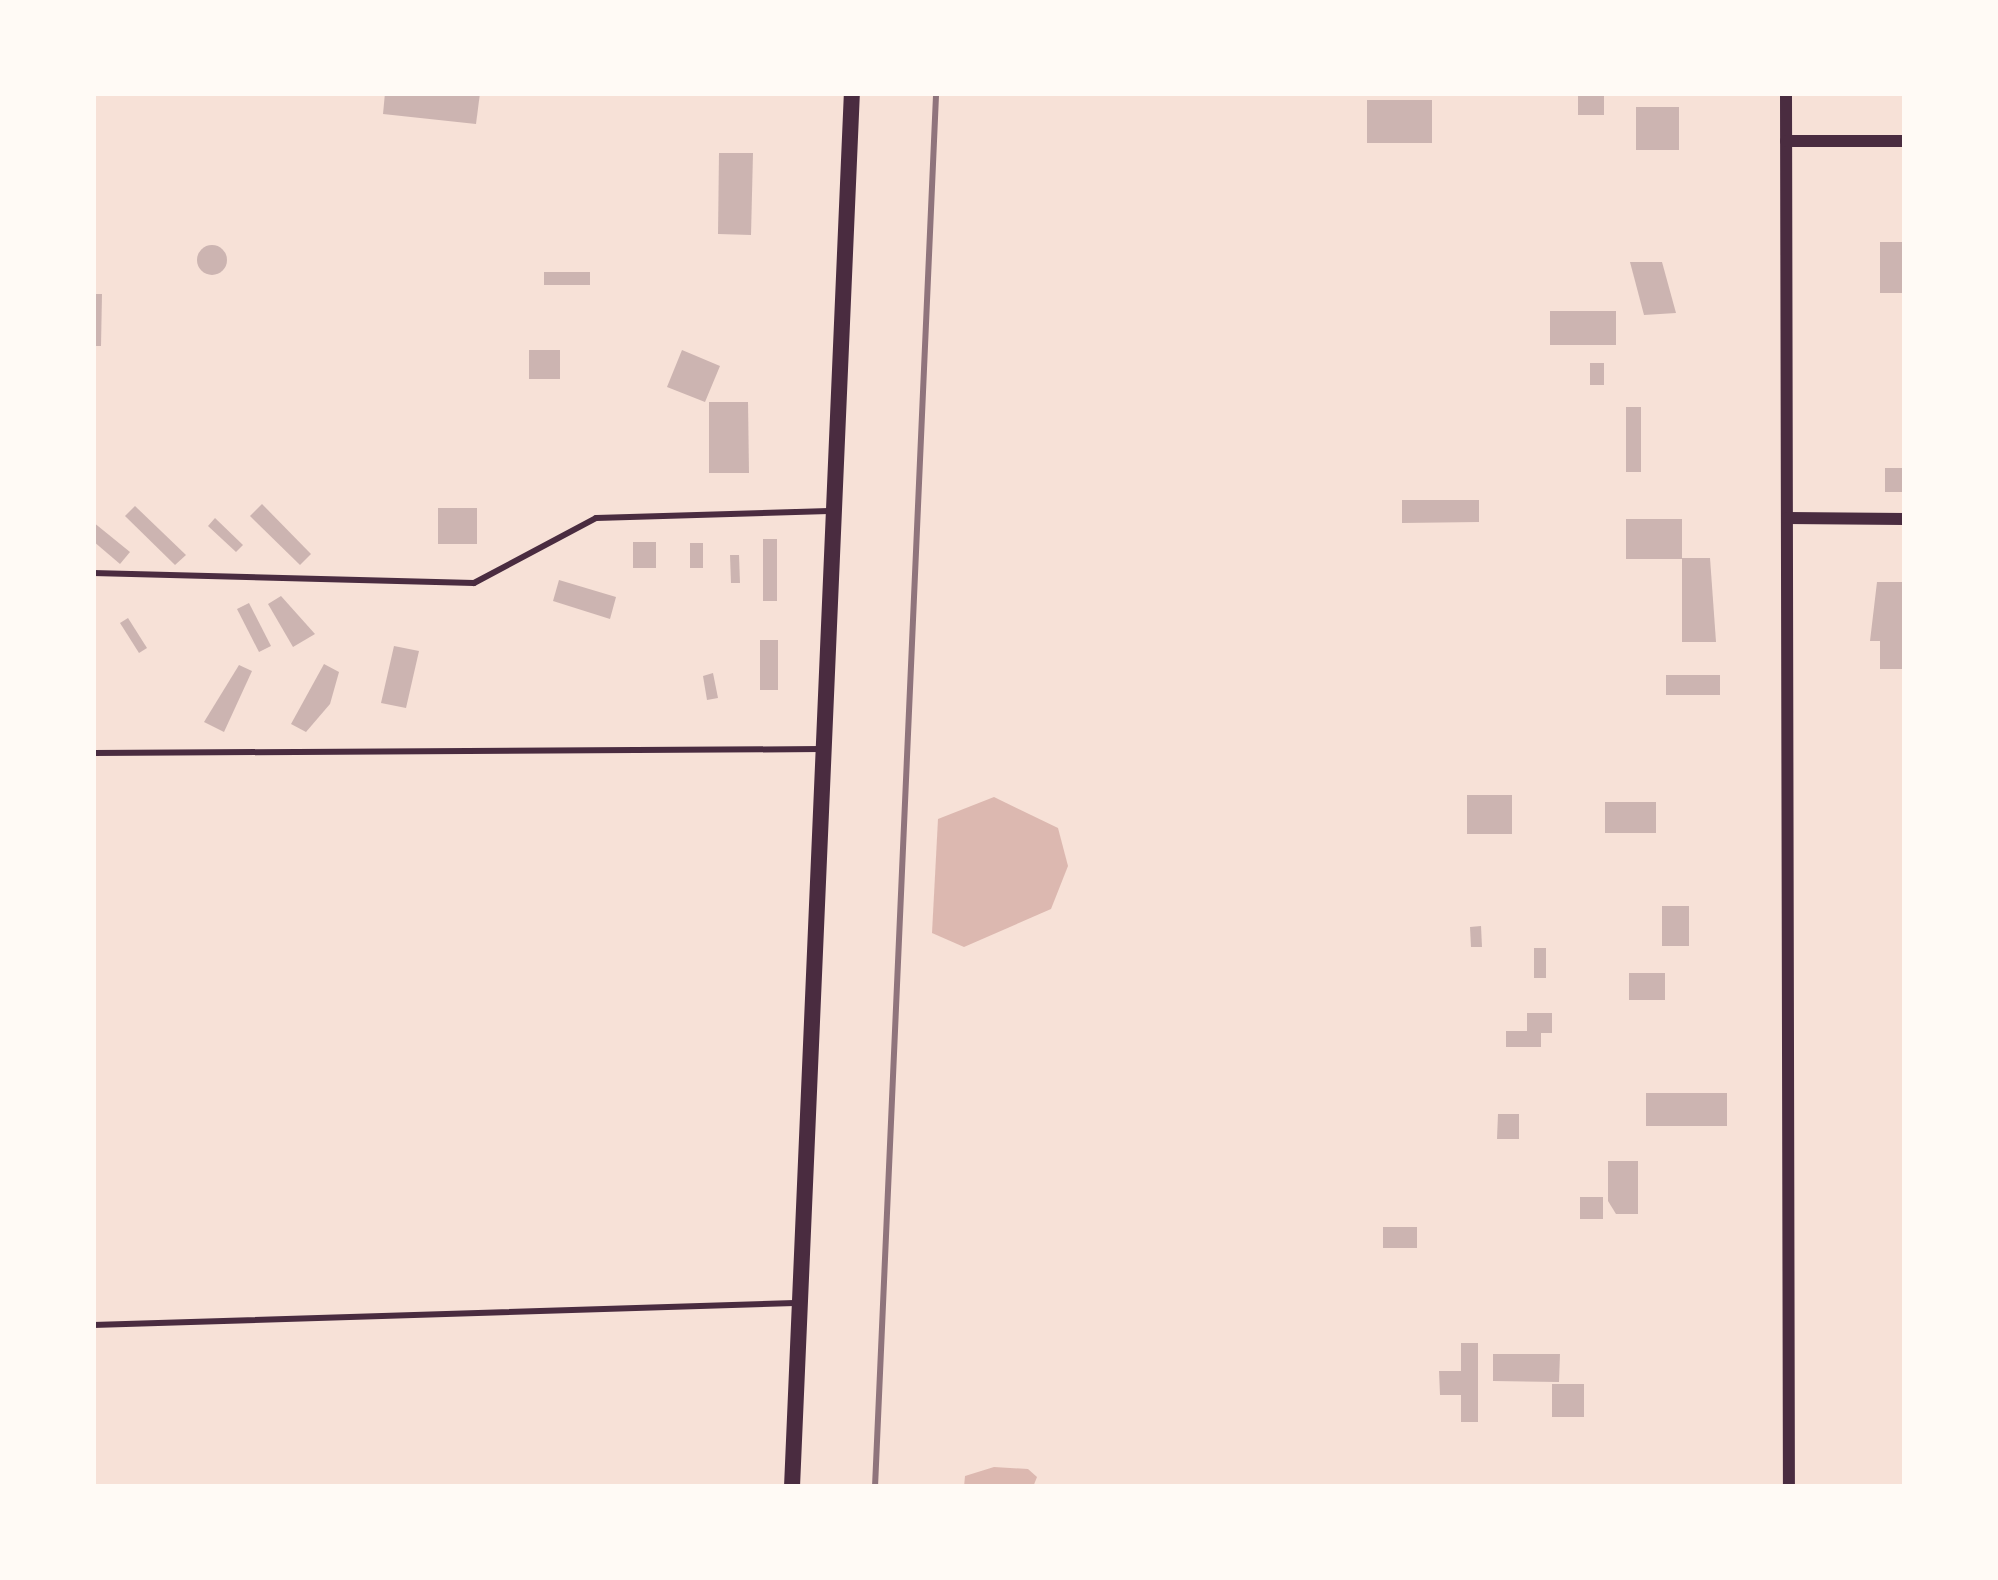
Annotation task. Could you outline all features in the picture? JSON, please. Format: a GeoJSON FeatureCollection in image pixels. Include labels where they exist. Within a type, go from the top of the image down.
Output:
{"type":"FeatureCollection","features":[{"type":"Feature","properties":{"kind":"street"},"geometry":{"type":"LineString","coordinates":[[792,1487],[852,93]]}},
{"type":"Feature","properties":{"kind":"street"},"geometry":{"type":"LineString","coordinates":[[1786,93],[1789,1487]]}},
{"type":"Feature","properties":{"kind":"street"},"geometry":{"type":"LineString","coordinates":[[1786,141],[1905,141]]}},
{"type":"Feature","properties":{"kind":"street"},"geometry":{"type":"LineString","coordinates":[[1787,518],[1905,519]]}},
{"type":"Feature","properties":{"kind":"lane"},"geometry":{"type":"LineString","coordinates":[[93,573],[474,583],[596,518],[837,510]]}},
{"type":"Feature","properties":{"kind":"lane"},"geometry":{"type":"LineString","coordinates":[[93,753],[825,748]]}},
{"type":"Feature","properties":{"kind":"lane"},"geometry":{"type":"LineString","coordinates":[[93,1325],[799,1303]]}},
{"type":"Feature","properties":{"kind":"shaded area"},"geometry":{"type":"Polygon","coordinates":[[[994,797],[1058,828],[1068,866],[1051,909],[964,947],[932,933],[938,819],[994,797]]]}},
{"type":"Feature","properties":{"kind":"shaded area"},"geometry":{"type":"Polygon","coordinates":[[[994,1467],[1028,1469],[1037,1477],[1033,1487],[964,1487],[965,1476],[994,1467]]]}},
{"type":"Feature","properties":{"kind":"building"},"geometry":{"type":"Polygon","coordinates":[[[385,93],[480,93],[476,124],[383,114],[385,93]]]}},
{"type":"Feature","properties":{"kind":"building"},"geometry":{"type":"Polygon","coordinates":[[[1578,93],[1604,93],[1604,115],[1578,115],[1578,93]]]}},
{"type":"Feature","properties":{"kind":"building"},"geometry":{"type":"Polygon","coordinates":[[[1367,100],[1432,100],[1432,143],[1367,143],[1367,100]]]}},
{"type":"Feature","properties":{"kind":"building"},"geometry":{"type":"Polygon","coordinates":[[[1636,107],[1679,107],[1679,150],[1636,150],[1636,107]]]}},
{"type":"Feature","properties":{"kind":"building"},"geometry":{"type":"Polygon","coordinates":[[[719,153],[753,153],[751,235],[718,234],[719,153]]]}},
{"type":"Feature","properties":{"kind":"building"},"geometry":{"type":"Polygon","coordinates":[[[1880,242],[1905,242],[1905,293],[1880,293],[1880,242]]]}},
{"type":"Feature","properties":{"kind":"building"},"geometry":{"type":"Polygon","coordinates":[[[212,245],[223,249],[227,260],[223,271],[212,275],[201,271],[197,260],[201,249],[212,245]]]}},
{"type":"Feature","properties":{"kind":"building"},"geometry":{"type":"Polygon","coordinates":[[[1630,262],[1662,262],[1676,313],[1644,315],[1630,262]]]}},
{"type":"Feature","properties":{"kind":"building"},"geometry":{"type":"Polygon","coordinates":[[[544,272],[590,272],[590,285],[544,285],[544,272]]]}},
{"type":"Feature","properties":{"kind":"building"},"geometry":{"type":"Polygon","coordinates":[[[93,294],[102,294],[101,346],[93,346],[93,294]]]}},
{"type":"Feature","properties":{"kind":"building"},"geometry":{"type":"Polygon","coordinates":[[[1550,311],[1616,311],[1616,345],[1550,345],[1550,311]]]}},
{"type":"Feature","properties":{"kind":"building"},"geometry":{"type":"Polygon","coordinates":[[[529,350],[560,350],[560,379],[529,379],[529,350]]]}},
{"type":"Feature","properties":{"kind":"building"},"geometry":{"type":"Polygon","coordinates":[[[682,350],[720,366],[705,402],[667,387],[682,350]]]}},
{"type":"Feature","properties":{"kind":"building"},"geometry":{"type":"Polygon","coordinates":[[[1590,363],[1604,363],[1604,385],[1590,385],[1590,363]]]}},
{"type":"Feature","properties":{"kind":"building"},"geometry":{"type":"Polygon","coordinates":[[[709,402],[748,402],[749,473],[709,473],[709,402]]]}},
{"type":"Feature","properties":{"kind":"building"},"geometry":{"type":"Polygon","coordinates":[[[1626,407],[1641,407],[1641,472],[1626,472],[1626,407]]]}},
{"type":"Feature","properties":{"kind":"building"},"geometry":{"type":"Polygon","coordinates":[[[1885,468],[1905,468],[1905,492],[1885,492],[1885,468]]]}},
{"type":"Feature","properties":{"kind":"building"},"geometry":{"type":"Polygon","coordinates":[[[1402,500],[1479,500],[1479,522],[1402,523],[1402,500]]]}},
{"type":"Feature","properties":{"kind":"building"},"geometry":{"type":"Polygon","coordinates":[[[262,504],[311,554],[300,565],[250,516],[262,504]]]}},
{"type":"Feature","properties":{"kind":"building"},"geometry":{"type":"Polygon","coordinates":[[[135,506],[186,555],[175,565],[125,516],[135,506]]]}},
{"type":"Feature","properties":{"kind":"building"},"geometry":{"type":"Polygon","coordinates":[[[438,508],[477,508],[477,544],[438,544],[438,508]]]}},
{"type":"Feature","properties":{"kind":"building"},"geometry":{"type":"Polygon","coordinates":[[[215,518],[243,545],[236,552],[208,526],[215,518]]]}},
{"type":"Feature","properties":{"kind":"building"},"geometry":{"type":"Polygon","coordinates":[[[1626,519],[1682,519],[1682,559],[1626,559],[1626,519]]]}},
{"type":"Feature","properties":{"kind":"building"},"geometry":{"type":"Polygon","coordinates":[[[93,522],[130,552],[120,564],[93,541],[93,522]]]}},
{"type":"Feature","properties":{"kind":"building"},"geometry":{"type":"Polygon","coordinates":[[[763,539],[777,539],[777,601],[763,601],[763,539]]]}},
{"type":"Feature","properties":{"kind":"building"},"geometry":{"type":"Polygon","coordinates":[[[633,542],[656,542],[656,568],[633,568],[633,542]]]}},
{"type":"Feature","properties":{"kind":"building"},"geometry":{"type":"Polygon","coordinates":[[[690,543],[703,543],[703,568],[690,568],[690,543]]]}},
{"type":"Feature","properties":{"kind":"building"},"geometry":{"type":"Polygon","coordinates":[[[730,555],[739,555],[740,583],[731,583],[730,555]]]}},
{"type":"Feature","properties":{"kind":"building"},"geometry":{"type":"Polygon","coordinates":[[[1682,558],[1710,558],[1716,642],[1682,642],[1682,558]]]}},
{"type":"Feature","properties":{"kind":"building"},"geometry":{"type":"Polygon","coordinates":[[[559,580],[616,597],[610,619],[553,601],[559,580]]]}},
{"type":"Feature","properties":{"kind":"building"},"geometry":{"type":"Polygon","coordinates":[[[1877,582],[1905,582],[1902,669],[1880,669],[1880,641],[1870,641],[1877,582]]]}},
{"type":"Feature","properties":{"kind":"building"},"geometry":{"type":"Polygon","coordinates":[[[281,596],[315,634],[293,647],[268,604],[281,596]]]}},
{"type":"Feature","properties":{"kind":"building"},"geometry":{"type":"Polygon","coordinates":[[[249,603],[271,646],[259,652],[237,609],[249,603]]]}},
{"type":"Feature","properties":{"kind":"building"},"geometry":{"type":"Polygon","coordinates":[[[128,618],[147,648],[139,653],[120,623],[128,618]]]}},
{"type":"Feature","properties":{"kind":"building"},"geometry":{"type":"Polygon","coordinates":[[[760,640],[778,640],[778,690],[760,690],[760,640]]]}},
{"type":"Feature","properties":{"kind":"building"},"geometry":{"type":"Polygon","coordinates":[[[394,646],[419,651],[406,708],[381,703],[394,646]]]}},
{"type":"Feature","properties":{"kind":"building"},"geometry":{"type":"Polygon","coordinates":[[[324,664],[339,672],[330,704],[306,732],[291,724],[324,664]]]}},
{"type":"Feature","properties":{"kind":"building"},"geometry":{"type":"Polygon","coordinates":[[[239,665],[252,671],[224,732],[204,722],[239,665]]]}},
{"type":"Feature","properties":{"kind":"building"},"geometry":{"type":"Polygon","coordinates":[[[713,673],[718,698],[707,700],[703,676],[713,673]]]}},
{"type":"Feature","properties":{"kind":"building"},"geometry":{"type":"Polygon","coordinates":[[[1666,675],[1720,675],[1720,695],[1666,695],[1666,675]]]}},
{"type":"Feature","properties":{"kind":"building"},"geometry":{"type":"Polygon","coordinates":[[[1467,795],[1512,795],[1512,834],[1467,834],[1467,795]]]}},
{"type":"Feature","properties":{"kind":"building"},"geometry":{"type":"Polygon","coordinates":[[[1605,802],[1656,802],[1656,833],[1605,833],[1605,802]]]}},
{"type":"Feature","properties":{"kind":"building"},"geometry":{"type":"Polygon","coordinates":[[[1662,906],[1689,906],[1689,946],[1662,946],[1662,906]]]}},
{"type":"Feature","properties":{"kind":"building"},"geometry":{"type":"Polygon","coordinates":[[[1481,926],[1482,947],[1471,947],[1470,927],[1481,926]]]}},
{"type":"Feature","properties":{"kind":"building"},"geometry":{"type":"Polygon","coordinates":[[[1534,948],[1546,948],[1546,978],[1534,978],[1534,948]]]}},
{"type":"Feature","properties":{"kind":"building"},"geometry":{"type":"Polygon","coordinates":[[[1629,973],[1665,973],[1665,1000],[1629,1000],[1629,973]]]}},
{"type":"Feature","properties":{"kind":"building"},"geometry":{"type":"Polygon","coordinates":[[[1527,1013],[1552,1013],[1552,1033],[1541,1033],[1541,1047],[1506,1047],[1506,1031],[1527,1031],[1527,1013]]]}},
{"type":"Feature","properties":{"kind":"building"},"geometry":{"type":"Polygon","coordinates":[[[1646,1093],[1727,1093],[1727,1126],[1646,1126],[1646,1093]]]}},
{"type":"Feature","properties":{"kind":"building"},"geometry":{"type":"Polygon","coordinates":[[[1498,1114],[1519,1114],[1519,1139],[1497,1139],[1498,1114]]]}},
{"type":"Feature","properties":{"kind":"building"},"geometry":{"type":"Polygon","coordinates":[[[1608,1161],[1638,1161],[1638,1214],[1616,1214],[1608,1201],[1608,1161]]]}},
{"type":"Feature","properties":{"kind":"building"},"geometry":{"type":"Polygon","coordinates":[[[1580,1197],[1603,1197],[1603,1219],[1580,1219],[1580,1197]]]}},
{"type":"Feature","properties":{"kind":"building"},"geometry":{"type":"Polygon","coordinates":[[[1383,1227],[1417,1227],[1417,1248],[1383,1248],[1383,1227]]]}},
{"type":"Feature","properties":{"kind":"building"},"geometry":{"type":"Polygon","coordinates":[[[1461,1343],[1478,1343],[1478,1422],[1461,1422],[1461,1395],[1440,1395],[1439,1371],[1461,1371],[1461,1343]]]}},
{"type":"Feature","properties":{"kind":"building"},"geometry":{"type":"Polygon","coordinates":[[[1493,1354],[1560,1354],[1559,1382],[1493,1381],[1493,1354]]]}},
{"type":"Feature","properties":{"kind":"building"},"geometry":{"type":"Polygon","coordinates":[[[1552,1384],[1584,1384],[1584,1417],[1552,1417],[1552,1384]]]}},
{"type":"Feature","properties":{"kind":"railway"},"geometry":{"type":"LineString","coordinates":[[875,1487],[936,93]]}}]}
